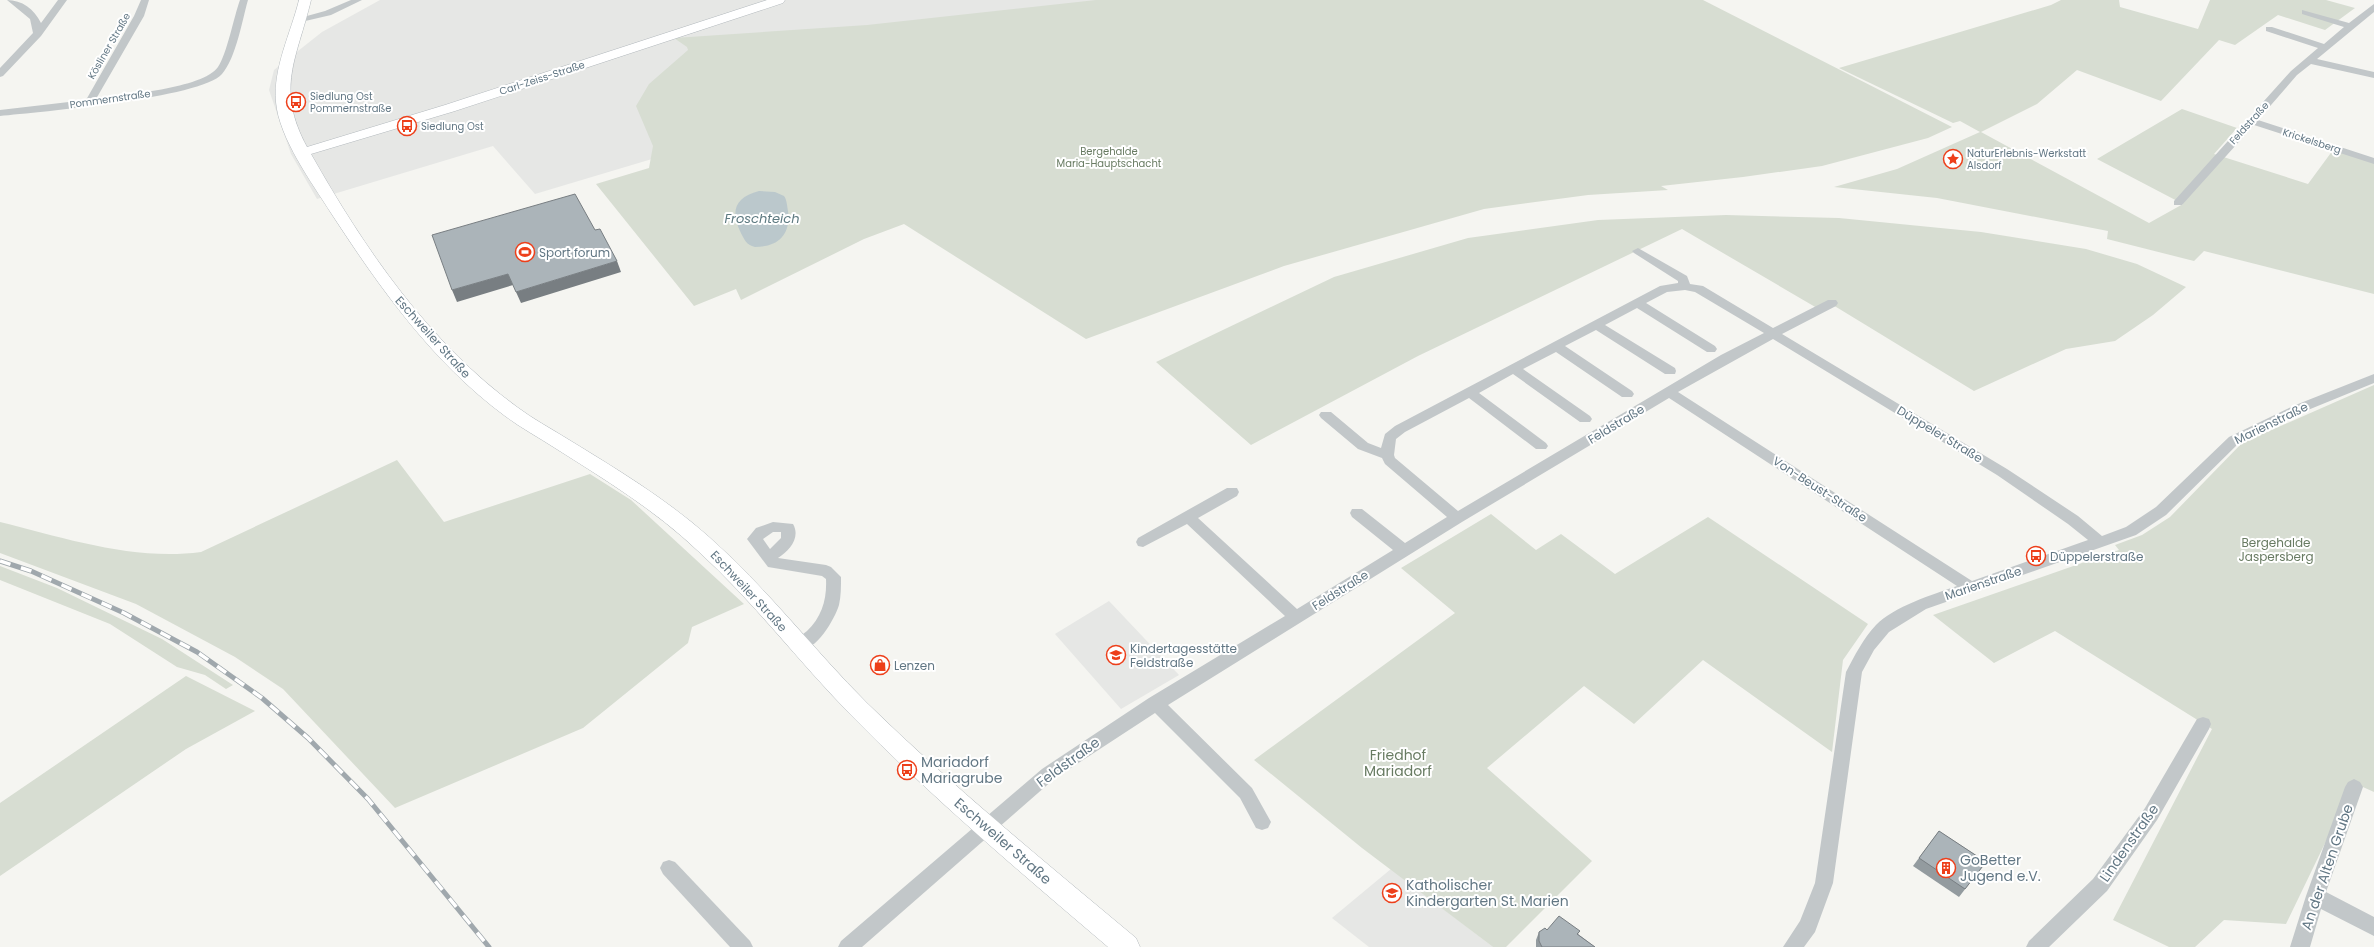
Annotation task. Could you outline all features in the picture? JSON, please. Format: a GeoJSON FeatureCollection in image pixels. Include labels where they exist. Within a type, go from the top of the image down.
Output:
{"type":"FeatureCollection","features":[{"type":"Feature","properties":{"kind":"street"},"geometry":{"type":"LineString","coordinates":[[11,0],[35,18],[38,27],[38,34]]}},
{"type":"Feature","properties":{"kind":"street"},"geometry":{"type":"LineString","coordinates":[[0,74],[38,34],[63,0]]}},
{"type":"Feature","properties":{"kind":"street","name":"Kösliner Straße"},"geometry":{"type":"LineString","coordinates":[[89,103],[140,16],[145,0]]}},
{"type":"Feature","properties":{"kind":"street","name":"Pommernstraße"},"geometry":{"type":"LineString","coordinates":[[0,113],[89,103],[184,88],[210,79],[218,74],[224,65],[244,0]]}},
{"type":"Feature","properties":{"kind":"street","name":"Eschweiler Straße"},"geometry":{"type":"LineString","coordinates":[[305,0],[301,19],[284,66],[283,105],[287,119],[325,191],[363,251],[404,308],[454,364],[509,411],[642,495],[693,534],[736,574],[799,646],[893,742],[987,828],[1127,947]]}},
{"type":"Feature","properties":{"kind":"street"},"geometry":{"type":"LineString","coordinates":[[301,19],[328,13],[358,0]]}},
{"type":"Feature","properties":{"kind":"street","name":"Carl-Zeiss-Straße"},"geometry":{"type":"LineString","coordinates":[[304,152],[450,108],[774,1]]}},
{"type":"Feature","properties":{"kind":"street","name":"Feldstraße"},"geometry":{"type":"LineString","coordinates":[[2178,203],[2308,60],[2374,7]]}},
{"type":"Feature","properties":{"kind":"street"},"geometry":{"type":"LineString","coordinates":[[2305,12],[2351,26]]}},
{"type":"Feature","properties":{"kind":"street"},"geometry":{"type":"LineString","coordinates":[[2269,30],[2324,47]]}},
{"type":"Feature","properties":{"kind":"street"},"geometry":{"type":"LineString","coordinates":[[2308,60],[2374,75]]}},
{"type":"Feature","properties":{"kind":"street","name":"Krickelsberg"},"geometry":{"type":"LineString","coordinates":[[2251,121],[2374,161]]}},
{"type":"Feature","properties":{"kind":"street"},"geometry":{"type":"LineString","coordinates":[[1457,518],[1390,461],[1387,455],[1390,437],[1400,429],[1664,289],[1685,286],[1683,278],[1638,251]]}},
{"type":"Feature","properties":{"kind":"street","name":"Düppeler Straße"},"geometry":{"type":"LineString","coordinates":[[1685,286],[1699,289],[2002,472],[2068,516],[2101,543]]}},
{"type":"Feature","properties":{"kind":"street"},"geometry":{"type":"LineString","coordinates":[[1637,303],[1711,349]]}},
{"type":"Feature","properties":{"kind":"street","name":"Feldstraße"},"geometry":{"type":"LineString","coordinates":[[848,947],[1048,774],[1155,703],[1457,518],[1669,392],[1832,303]]}},
{"type":"Feature","properties":{"kind":"street"},"geometry":{"type":"LineString","coordinates":[[1596,325],[1670,371]]}},
{"type":"Feature","properties":{"kind":"street"},"geometry":{"type":"LineString","coordinates":[[1556,346],[1627,394]]}},
{"type":"Feature","properties":{"kind":"street"},"geometry":{"type":"LineString","coordinates":[[1514,368],[1585,419]]}},
{"type":"Feature","properties":{"kind":"street","name":"Marienstraße"},"geometry":{"type":"LineString","coordinates":[[1798,946],[1808,926],[1824,883],[1854,672],[1868,646],[1883,628],[1921,605],[2101,543],[2131,531],[2161,511],[2234,440],[2298,409],[2374,378]]}},
{"type":"Feature","properties":{"kind":"street"},"geometry":{"type":"LineString","coordinates":[[1469,392],[1541,446]]}},
{"type":"Feature","properties":{"kind":"street","name":"Von-Beust-Straße"},"geometry":{"type":"LineString","coordinates":[[1669,392],[1970,587]]}},
{"type":"Feature","properties":{"kind":"street"},"geometry":{"type":"LineString","coordinates":[[1326,415],[1363,446],[1387,455]]}},
{"type":"Feature","properties":{"kind":"street"},"geometry":{"type":"LineString","coordinates":[[1143,542],[1232,492]]}},
{"type":"Feature","properties":{"kind":"street"},"geometry":{"type":"LineString","coordinates":[[1357,513],[1404,551]]}},
{"type":"Feature","properties":{"kind":"street"},"geometry":{"type":"LineString","coordinates":[[1188,517],[1296,617]]}},
{"type":"Feature","properties":{"kind":"street"},"geometry":{"type":"LineString","coordinates":[[769,557],[773,563],[826,571],[833,577],[835,587],[826,620],[818,632],[799,646]]}},
{"type":"Feature","properties":{"kind":"street"},"geometry":{"type":"LineString","coordinates":[[1155,703],[1246,793],[1262,822]]}},
{"type":"Feature","properties":{"kind":"street","name":"Lindenstraße"},"geometry":{"type":"LineString","coordinates":[[2036,947],[2100,885],[2151,814],[2203,724]]}},
{"type":"Feature","properties":{"kind":"street","name":"An der Alten Grube"},"geometry":{"type":"LineString","coordinates":[[2300,947],[2315,896],[2354,787]]}},
{"type":"Feature","properties":{"kind":"street"},"geometry":{"type":"LineString","coordinates":[[669,868],[743,947]]}},
{"type":"Feature","properties":{"kind":"street"},"geometry":{"type":"LineString","coordinates":[[2315,896],[2374,928]]}},
{"type":"Feature","properties":{"kind":"shaded area"},"geometry":{"type":"Polygon","coordinates":[[[380,0],[1103,0],[672,153],[535,194],[493,146],[317,199],[291,154],[269,90],[274,70],[322,32],[380,0]]]}},
{"type":"Feature","properties":{"kind":"shaded area","name":"Kindertagesstätte Feldstraße"},"geometry":{"type":"Polygon","coordinates":[[[1109,601],[1179,675],[1121,709],[1055,634],[1109,601]]]}},
{"type":"Feature","properties":{"kind":"shaded area","name":"Katholischer Kindergarten St. Marien"},"geometry":{"type":"Polygon","coordinates":[[[1391,869],[1493,947],[1369,947],[1332,918],[1391,869]]]}},
{"type":"Feature","properties":{"kind":"green space","name":"Bergehalde Maria-Hauptschacht"},"geometry":{"type":"Polygon","coordinates":[[[1096,0],[1703,0],[1952,127],[1928,138],[1822,166],[1661,186],[1668,190],[1588,195],[1484,209],[1284,266],[1086,339],[904,224],[864,239],[741,300],[736,289],[694,306],[596,184],[649,168],[653,146],[636,106],[649,84],[688,50],[687,47],[674,38],[867,25],[1096,0]]]}},
{"type":"Feature","properties":{"kind":"green space"},"geometry":{"type":"Polygon","coordinates":[[[2061,0],[2119,0],[2120,7],[2198,29],[2210,0],[2326,0],[2355,8],[2325,30],[2278,15],[2235,45],[2219,40],[2161,101],[2077,70],[2037,104],[1981,132],[2149,223],[2183,204],[2097,159],[2182,109],[2237,128],[2214,154],[2308,184],[2333,150],[2374,163],[2374,294],[2204,251],[2194,261],[2107,239],[2108,231],[1937,198],[1834,187],[1897,169],[1980,132],[1960,121],[1953,123],[1839,68],[2051,5],[2061,0]]]}},
{"type":"Feature","properties":{"kind":"green space"},"geometry":{"type":"Polygon","coordinates":[[[1726,215],[1839,218],[1981,232],[2086,249],[2137,264],[2186,287],[2153,315],[2115,341],[2066,349],[1974,391],[1828,302],[1817,308],[1682,229],[1418,356],[1251,445],[1156,362],[1334,277],[1468,238],[1598,220],[1726,215]]]}},
{"type":"Feature","properties":{"kind":"green space","name":"Bergehalde Jaspersberg"},"geometry":{"type":"Polygon","coordinates":[[[2374,385],[2374,792],[2354,783],[2286,924],[2224,920],[2195,947],[2169,947],[2113,920],[2212,729],[2055,631],[1994,663],[1933,615],[2119,550],[2115,545],[2142,535],[2170,517],[2242,443],[2374,385]]]}},
{"type":"Feature","properties":{"kind":"green space"},"geometry":{"type":"Polygon","coordinates":[[[397,460],[444,522],[590,474],[631,500],[744,604],[692,627],[688,643],[583,728],[395,808],[283,689],[235,657],[136,604],[0,553],[0,522],[74,541],[125,551],[176,554],[201,552],[397,460]]]}},
{"type":"Feature","properties":{"kind":"green space","name":"Friedhof Mariadorf"},"geometry":{"type":"Polygon","coordinates":[[[1491,514],[1536,550],[1561,534],[1615,574],[1708,517],[1868,624],[1843,660],[1832,752],[1703,660],[1634,724],[1584,686],[1487,768],[1592,861],[1506,947],[1493,947],[1362,848],[1254,760],[1455,613],[1401,568],[1491,514]]]}},
{"type":"Feature","properties":{"kind":"green space"},"geometry":{"type":"Polygon","coordinates":[[[0,566],[57,588],[162,639],[233,685],[226,689],[205,675],[177,667],[110,624],[0,580],[0,566]]]}},
{"type":"Feature","properties":{"kind":"green space"},"geometry":{"type":"Polygon","coordinates":[[[186,676],[255,711],[186,749],[0,876],[0,803],[186,676]]]}},
{"type":"Feature","properties":{"kind":"water","name":"Froschteich"},"geometry":{"type":"Polygon","coordinates":[[[759,191],[775,192],[784,196],[787,203],[788,219],[785,233],[781,238],[770,245],[755,247],[747,243],[743,237],[737,223],[736,211],[737,205],[740,201],[745,197],[759,191]]]}},
{"type":"Feature","properties":{"kind":"building","name":"Sport forum"},"geometry":{"type":"Polygon","coordinates":[[[575,194],[595,230],[600,229],[617,261],[516,292],[508,274],[452,290],[432,235],[575,194]]]}},
{"type":"Feature","properties":{"kind":"building","name":"GoBetter Jugend e.V."},"geometry":{"type":"Polygon","coordinates":[[[1939,831],[1986,862],[1965,889],[1919,858],[1939,831]]]}},
{"type":"Feature","properties":{"kind":"building"},"geometry":{"type":"Polygon","coordinates":[[[1559,916],[1580,931],[1577,934],[1595,947],[1542,947],[1539,941],[1539,932],[1545,928],[1547,930],[1559,916]]]}},
{"type":"Feature","properties":{"kind":"railway"},"geometry":{"type":"LineString","coordinates":[[0,561],[31,571],[124,613],[197,652],[262,698],[308,738],[368,799],[489,947]]}},
{"type":"Feature","properties":{"kind":"place","name":"Siedlung Ost Pommernstraße"},"geometry":{"type":"Point","coordinates":[296,102]}},
{"type":"Feature","properties":{"kind":"place","name":"Siedlung Ost"},"geometry":{"type":"Point","coordinates":[407,126]}},
{"type":"Feature","properties":{"kind":"place","name":"NaturErlebnis-Werkstatt Alsdorf"},"geometry":{"type":"Point","coordinates":[1953,159]}},
{"type":"Feature","properties":{"kind":"place","name":"Sport forum"},"geometry":{"type":"Point","coordinates":[525,252]}},
{"type":"Feature","properties":{"kind":"place","name":"Düppelerstraße"},"geometry":{"type":"Point","coordinates":[2036,556]}},
{"type":"Feature","properties":{"kind":"place","name":"Kindertagesstätte Feldstraße"},"geometry":{"type":"Point","coordinates":[1116,655]}},
{"type":"Feature","properties":{"kind":"place","name":"Lenzen"},"geometry":{"type":"Point","coordinates":[880,665]}},
{"type":"Feature","properties":{"kind":"place","name":"Mariadorf Mariagrube"},"geometry":{"type":"Point","coordinates":[907,770]}},
{"type":"Feature","properties":{"kind":"place","name":"GoBetter Jugend e.V."},"geometry":{"type":"Point","coordinates":[1946,868]}},
{"type":"Feature","properties":{"kind":"place","name":"Katholischer Kindergarten St. Marien"},"geometry":{"type":"Point","coordinates":[1392,893]}}]}
